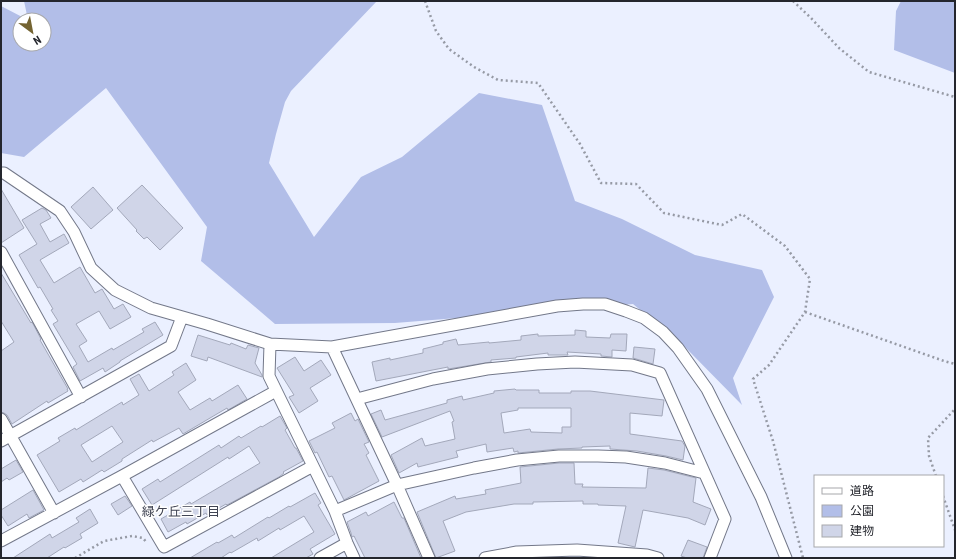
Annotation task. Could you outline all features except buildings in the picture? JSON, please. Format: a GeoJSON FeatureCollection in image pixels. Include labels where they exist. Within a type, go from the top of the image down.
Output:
{"type":"FeatureCollection","features":[{"type":"Feature","properties":{"kind":"street"},"geometry":{"type":"LineString","coordinates":[[1,173],[4,173],[60,211],[74,232],[91,268],[115,290],[150,308],[270,344],[332,347],[557,306],[583,304],[605,304],[644,318],[663,332],[678,348],[707,389],[761,497],[786,558]]}},
{"type":"Feature","properties":{"kind":"street"},"geometry":{"type":"LineString","coordinates":[[1,252],[81,397]]}},
{"type":"Feature","properties":{"kind":"street"},"geometry":{"type":"LineString","coordinates":[[6,439],[171,346],[182,317]]}},
{"type":"Feature","properties":{"kind":"street"},"geometry":{"type":"LineString","coordinates":[[270,344],[268,376],[335,511],[354,558]]}},
{"type":"Feature","properties":{"kind":"street"},"geometry":{"type":"LineString","coordinates":[[332,347],[397,485],[429,558]]}},
{"type":"Feature","properties":{"kind":"street"},"geometry":{"type":"LineString","coordinates":[[357,399],[433,379],[487,369],[537,364],[575,362],[632,365],[660,373],[725,519],[710,558]]}},
{"type":"Feature","properties":{"kind":"street"},"geometry":{"type":"LineString","coordinates":[[1,541],[276,391]]}},
{"type":"Feature","properties":{"kind":"street"},"geometry":{"type":"LineString","coordinates":[[1,419],[6,439],[54,513]]}},
{"type":"Feature","properties":{"kind":"street"},"geometry":{"type":"LineString","coordinates":[[335,511],[397,485],[517,460],[559,456],[626,457],[704,473]]}},
{"type":"Feature","properties":{"kind":"street"},"geometry":{"type":"LineString","coordinates":[[122,476],[164,547],[313,466]]}},
{"type":"Feature","properties":{"kind":"street"},"geometry":{"type":"LineString","coordinates":[[320,558],[347,543]]}},
{"type":"Feature","properties":{"kind":"street"},"geometry":{"type":"LineString","coordinates":[[485,558],[516,552],[577,550],[646,555],[658,558]]}},
{"type":"Feature","properties":{"kind":"path"},"geometry":{"type":"LineString","coordinates":[[426,1],[436,31],[449,49],[474,67],[498,80],[538,84],[580,144],[601,183],[636,184],[664,213],[722,225],[742,214],[785,246],[810,279],[805,312],[769,365],[753,379],[773,441],[803,558]]}},
{"type":"Feature","properties":{"kind":"path"},"geometry":{"type":"LineString","coordinates":[[793,1],[839,48],[869,72],[955,97]]}},
{"type":"Feature","properties":{"kind":"path"},"geometry":{"type":"LineString","coordinates":[[805,312],[955,364]]}},
{"type":"Feature","properties":{"kind":"path"},"geometry":{"type":"LineString","coordinates":[[936,475],[929,456],[928,438],[955,409]]}},
{"type":"Feature","properties":{"kind":"path"},"geometry":{"type":"LineString","coordinates":[[944,499],[955,530]]}},
{"type":"Feature","properties":{"kind":"path"},"geometry":{"type":"LineString","coordinates":[[75,558],[104,541],[132,536],[143,538],[154,553],[164,547]]}},
{"type":"Feature","properties":{"kind":"green space"},"geometry":{"type":"Polygon","coordinates":[[[24,1],[377,1],[291,91],[285,102],[276,134],[269,163],[314,237],[361,177],[402,157],[479,93],[542,105],[575,201],[622,219],[695,255],[762,270],[774,297],[733,378],[742,405],[684,346],[633,304],[395,323],[275,324],[201,261],[207,227],[106,88],[24,157],[1,153],[1,6],[13,12],[12,52],[52,52],[52,12],[26,12],[24,1]]]}},
{"type":"Feature","properties":{"kind":"green space"},"geometry":{"type":"Polygon","coordinates":[[[901,1],[955,1],[955,73],[894,50],[896,11],[901,1]]]}},
{"type":"Feature","properties":{"kind":"district","name":"緑ケ丘三丁目"},"geometry":{"type":"Point","coordinates":[181,511]}}]}
